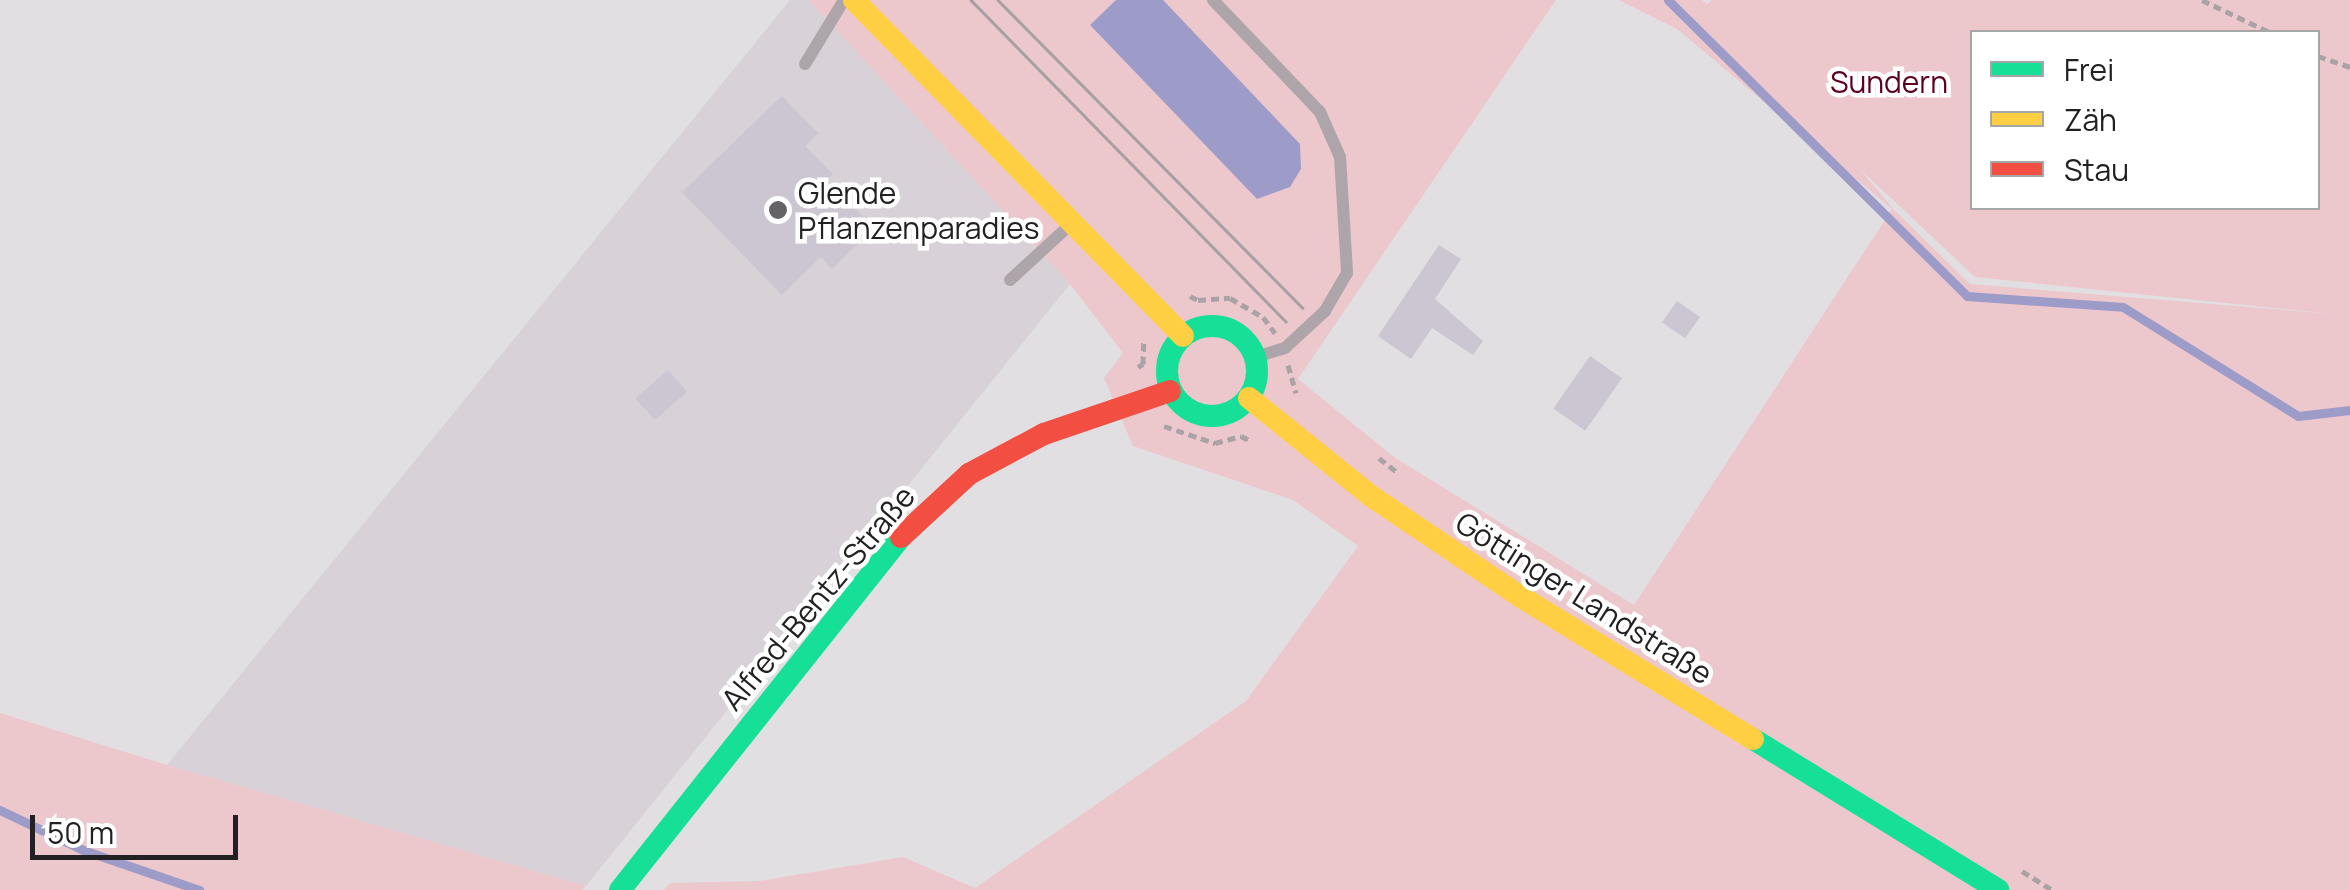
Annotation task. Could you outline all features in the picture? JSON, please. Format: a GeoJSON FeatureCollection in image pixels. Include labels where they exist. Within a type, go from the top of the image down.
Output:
{"type":"FeatureCollection","features":[{"type":"Feature","properties":{"kind":"street"},"geometry":{"type":"LineString","coordinates":[[854,0],[1183,336]]}},
{"type":"Feature","properties":{"kind":"street"},"geometry":{"type":"LineString","coordinates":[[1210,326],[1224,327],[1248,344],[1256,357],[1256,386],[1236,411],[1218,417],[1199,416],[1183,407],[1170,391],[1169,356],[1183,336],[1210,326]]}},
{"type":"Feature","properties":{"kind":"street","name":"Alfred-Bentz-Straße"},"geometry":{"type":"LineString","coordinates":[[620,890],[914,521],[969,474],[1044,434],[1170,391]]}},
{"type":"Feature","properties":{"kind":"street","name":"Göttinger Landstraße"},"geometry":{"type":"LineString","coordinates":[[1249,398],[1370,496],[1521,597],[1998,890]]}},
{"type":"Feature","properties":{"kind":"lane"},"geometry":{"type":"LineString","coordinates":[[805,64],[844,0]]}},
{"type":"Feature","properties":{"kind":"lane"},"geometry":{"type":"LineString","coordinates":[[1212,0],[1320,112],[1340,157],[1346,274],[1324,311],[1285,348],[1256,357]]}},
{"type":"Feature","properties":{"kind":"lane"},"geometry":{"type":"LineString","coordinates":[[1010,280],[1073,223]]}},
{"type":"Feature","properties":{"kind":"path"},"geometry":{"type":"LineString","coordinates":[[2202,0],[2265,30]]}},
{"type":"Feature","properties":{"kind":"path"},"geometry":{"type":"LineString","coordinates":[[2320,57],[2350,67]]}},
{"type":"Feature","properties":{"kind":"path"},"geometry":{"type":"LineString","coordinates":[[1159,310],[1178,290],[1198,300],[1230,298],[1263,317],[1285,348],[1291,386],[1301,398]]}},
{"type":"Feature","properties":{"kind":"shaded area"},"geometry":{"type":"Polygon","coordinates":[[[790,0],[809,0],[1070,284],[586,886],[167,765],[790,0]]]}},
{"type":"Feature","properties":{"kind":"green space","name":"Sundern"},"geometry":{"type":"Polygon","coordinates":[[[809,0],[1556,0],[1298,379],[1394,457],[1634,605],[1892,209],[1677,29],[1619,0],[1702,0],[1707,4],[1712,0],[2350,0],[2350,890],[664,890],[670,883],[759,881],[903,857],[975,888],[1246,701],[1358,546],[1293,500],[1133,446],[1104,378],[1123,353],[1070,284],[809,0]],[[1860,169],[1893,209],[1970,284],[2332,314],[1975,277],[1860,169]]]}},
{"type":"Feature","properties":{"kind":"green space"},"geometry":{"type":"Polygon","coordinates":[[[0,713],[586,886],[583,890],[0,890],[0,713]]]}},
{"type":"Feature","properties":{"kind":"water"},"geometry":{"type":"Polygon","coordinates":[[[1116,0],[1163,0],[1300,144],[1301,169],[1290,187],[1257,199],[1090,25],[1116,0]]]}},
{"type":"Feature","properties":{"kind":"building","name":"Glende Pflanzenparadies"},"geometry":{"type":"Polygon","coordinates":[[[782,96],[818,133],[805,146],[833,174],[827,180],[874,228],[832,269],[821,257],[782,295],[682,192],[782,96]]]}},
{"type":"Feature","properties":{"kind":"building"},"geometry":{"type":"Polygon","coordinates":[[[1439,245],[1461,259],[1435,299],[1483,341],[1473,355],[1432,328],[1411,359],[1378,336],[1439,245]]]}},
{"type":"Feature","properties":{"kind":"building"},"geometry":{"type":"Polygon","coordinates":[[[1677,301],[1700,317],[1685,338],[1662,322],[1677,301]]]}},
{"type":"Feature","properties":{"kind":"building"},"geometry":{"type":"Polygon","coordinates":[[[1590,356],[1622,378],[1585,431],[1553,408],[1590,356]]]}},
{"type":"Feature","properties":{"kind":"building"},"geometry":{"type":"Polygon","coordinates":[[[668,370],[687,392],[655,420],[636,398],[668,370]]]}},
{"type":"Feature","properties":{"kind":"waterway"},"geometry":{"type":"LineString","coordinates":[[1668,0],[1967,296],[2123,307],[2298,416],[2350,410]]}},
{"type":"Feature","properties":{"kind":"waterway"},"geometry":{"type":"LineString","coordinates":[[0,810],[83,850],[199,890]]}},
{"type":"Feature","properties":{"kind":"tram line"},"geometry":{"type":"LineString","coordinates":[[971,0],[1286,322]]}},
{"type":"Feature","properties":{"kind":"tram line"},"geometry":{"type":"LineString","coordinates":[[998,0],[1303,308]]}},
{"type":"Feature","properties":{"kind":"traffic: fast"},"geometry":{"type":"LineString","coordinates":[[1203,326],[1221,326],[1237,333],[1250,346],[1257,371],[1250,396],[1237,409],[1221,416],[1203,416],[1187,409],[1174,396],[1167,380],[1167,362],[1174,346],[1187,333],[1203,326]]}},
{"type":"Feature","properties":{"kind":"traffic: fast"},"geometry":{"type":"LineString","coordinates":[[620,890],[901,537]]}},
{"type":"Feature","properties":{"kind":"traffic: fast"},"geometry":{"type":"LineString","coordinates":[[1753,739],[1998,890]]}},
{"type":"Feature","properties":{"kind":"traffic: slow"},"geometry":{"type":"LineString","coordinates":[[854,0],[1183,336]]}},
{"type":"Feature","properties":{"kind":"traffic: slow"},"geometry":{"type":"LineString","coordinates":[[1249,398],[1371,496],[1521,597],[1753,739]]}},
{"type":"Feature","properties":{"kind":"traffic: jam"},"geometry":{"type":"LineString","coordinates":[[901,537],[969,474],[1044,434],[1170,391]]}},
{"type":"Feature","properties":{"kind":"place","name":"Glende Pflanzenparadies"},"geometry":{"type":"Point","coordinates":[778,210]}}]}
